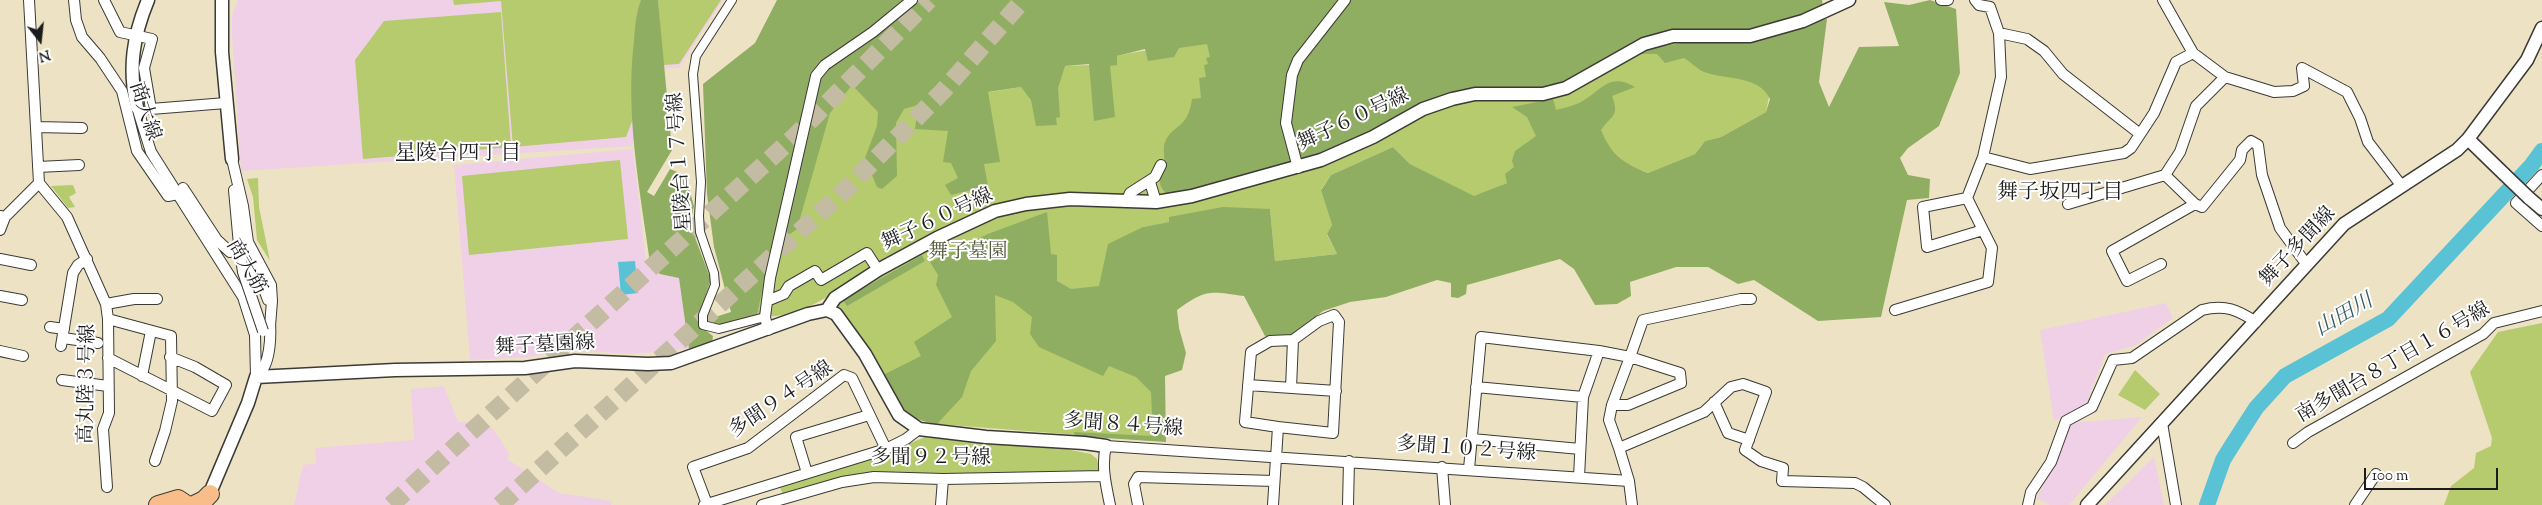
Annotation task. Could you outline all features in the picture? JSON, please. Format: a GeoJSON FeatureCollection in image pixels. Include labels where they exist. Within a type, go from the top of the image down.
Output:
{"type":"FeatureCollection","features":[{"type":"Feature","properties":{"kind":"highway"},"geometry":{"type":"LineString","coordinates":[[158,505],[178,499],[187,505]]}},
{"type":"Feature","properties":{"kind":"highway"},"geometry":{"type":"LineString","coordinates":[[194,505],[208,499]]}},
{"type":"Feature","properties":{"kind":"street"},"geometry":{"type":"LineString","coordinates":[[0,230],[2,216],[39,183],[29,0]]}},
{"type":"Feature","properties":{"kind":"street","name":"商大線"},"geometry":{"type":"LineString","coordinates":[[74,0],[76,20],[82,37],[100,58],[122,91],[134,142],[142,159],[168,196],[178,194]]}},
{"type":"Feature","properties":{"kind":"street"},"geometry":{"type":"LineString","coordinates":[[104,0],[120,32],[152,38],[144,68],[151,109],[226,103]]}},
{"type":"Feature","properties":{"kind":"street","name":"商大筋"},"geometry":{"type":"LineString","coordinates":[[148,0],[135,36],[132,79],[137,107],[149,147],[243,297],[255,335],[257,373]]}},
{"type":"Feature","properties":{"kind":"street"},"geometry":{"type":"LineString","coordinates":[[222,0],[222,52],[239,245],[243,272],[267,329]]}},
{"type":"Feature","properties":{"kind":"street","name":"星陵台１７号線"},"geometry":{"type":"LineString","coordinates":[[732,0],[696,56],[693,74],[702,182],[699,216],[700,232],[714,272],[715,285],[703,315],[703,325],[719,329],[767,324]]}},
{"type":"Feature","properties":{"kind":"street"},"geometry":{"type":"LineString","coordinates":[[767,324],[767,302],[780,232],[816,76],[825,65],[873,32],[912,0]]}},
{"type":"Feature","properties":{"kind":"street"},"geometry":{"type":"LineString","coordinates":[[1298,168],[1286,122],[1292,75],[1298,60],[1345,0]]}},
{"type":"Feature","properties":{"kind":"street","name":"舞子６０号線"},"geometry":{"type":"LineString","coordinates":[[827,310],[836,298],[878,270],[937,238],[995,211],[1026,204],[1070,199],[1156,202],[1192,196],[1298,168],[1373,138],[1424,109],[1452,100],[1475,94],[1543,94],[1566,88],[1644,44],[1673,36],[1750,36],[1778,30],[1826,5],[1849,0]]}},
{"type":"Feature","properties":{"kind":"street"},"geometry":{"type":"LineString","coordinates":[[1941,0],[1948,0]]}},
{"type":"Feature","properties":{"kind":"street"},"geometry":{"type":"LineString","coordinates":[[1895,310],[1988,282],[1992,248],[1967,198],[1983,157],[2001,77],[1999,33],[1990,7],[1979,5],[1975,0]]}},
{"type":"Feature","properties":{"kind":"street"},"geometry":{"type":"LineString","coordinates":[[2163,0],[2193,53],[2225,77],[2274,92],[2293,91],[2304,86],[2302,68],[2347,92],[2360,118],[2368,142],[2401,185]]}},
{"type":"Feature","properties":{"kind":"street","name":"舞子多聞線"},"geometry":{"type":"LineString","coordinates":[[2087,505],[2344,224],[2457,150],[2468,139],[2528,60],[2542,28]]}},
{"type":"Feature","properties":{"kind":"street"},"geometry":{"type":"LineString","coordinates":[[1999,33],[2027,39],[2044,51],[2063,74],[2140,134]]}},
{"type":"Feature","properties":{"kind":"street"},"geometry":{"type":"LineString","coordinates":[[1983,157],[2030,169],[2124,153],[2131,148],[2154,113],[2176,62],[2193,53]]}},
{"type":"Feature","properties":{"kind":"street"},"geometry":{"type":"LineString","coordinates":[[2068,204],[2165,175],[2180,152],[2196,106],[2225,77]]}},
{"type":"Feature","properties":{"kind":"street","name":"商大筋"},"geometry":{"type":"LineString","coordinates":[[137,107],[147,132],[162,156],[211,232],[230,252]]}},
{"type":"Feature","properties":{"kind":"street"},"geometry":{"type":"LineString","coordinates":[[36,128],[82,128]]}},
{"type":"Feature","properties":{"kind":"street"},"geometry":{"type":"LineString","coordinates":[[2468,139],[2529,198],[2542,208]]}},
{"type":"Feature","properties":{"kind":"street"},"geometry":{"type":"LineString","coordinates":[[2161,264],[2127,281],[2112,251],[2198,205],[2240,160],[2242,150],[2252,141],[2258,145],[2262,175],[2280,228],[2307,265]]}},
{"type":"Feature","properties":{"kind":"street"},"geometry":{"type":"LineString","coordinates":[[208,499],[248,403],[257,373],[272,301],[271,285],[248,242],[244,206],[232,159]]}},
{"type":"Feature","properties":{"kind":"street"},"geometry":{"type":"LineString","coordinates":[[38,166],[79,165]]}},
{"type":"Feature","properties":{"kind":"street"},"geometry":{"type":"LineString","coordinates":[[1126,202],[1130,193],[1141,184],[1150,182],[1161,165]]}},
{"type":"Feature","properties":{"kind":"street"},"geometry":{"type":"LineString","coordinates":[[2165,175],[2198,205]]}},
{"type":"Feature","properties":{"kind":"street"},"geometry":{"type":"LineString","coordinates":[[2541,180],[2516,204],[2542,226]]}},
{"type":"Feature","properties":{"kind":"street"},"geometry":{"type":"LineString","coordinates":[[1150,182],[1156,202]]}},
{"type":"Feature","properties":{"kind":"street","name":"高丸陸３号線"},"geometry":{"type":"LineString","coordinates":[[39,183],[67,217],[106,304],[108,318],[109,413],[103,429],[107,487]]}},
{"type":"Feature","properties":{"kind":"street"},"geometry":{"type":"LineString","coordinates":[[1967,198],[1923,207],[1927,247],[1983,230]]}},
{"type":"Feature","properties":{"kind":"street"},"geometry":{"type":"LineString","coordinates":[[767,302],[784,294],[789,286],[815,271],[821,280],[867,253],[878,270]]}},
{"type":"Feature","properties":{"kind":"street"},"geometry":{"type":"LineString","coordinates":[[0,259],[31,265]]}},
{"type":"Feature","properties":{"kind":"street"},"geometry":{"type":"LineString","coordinates":[[63,338],[73,273],[78,265],[87,260]]}},
{"type":"Feature","properties":{"kind":"street","name":"商大筋"},"geometry":{"type":"LineString","coordinates":[[251,268],[265,289],[267,329]]}},
{"type":"Feature","properties":{"kind":"street"},"geometry":{"type":"LineString","coordinates":[[0,296],[22,300]]}},
{"type":"Feature","properties":{"kind":"street"},"geometry":{"type":"LineString","coordinates":[[106,304],[134,299],[157,299]]}},
{"type":"Feature","properties":{"kind":"street"},"geometry":{"type":"LineString","coordinates":[[1632,505],[1629,481],[1610,420],[1612,404],[1643,320],[1741,299],[1752,299]]}},
{"type":"Feature","properties":{"kind":"street"},"geometry":{"type":"LineString","coordinates":[[2028,505],[2031,492],[2051,462],[2066,421],[2092,406],[2113,360],[2132,358],[2202,310],[2214,307],[2238,310],[2256,322]]}},
{"type":"Feature","properties":{"kind":"street","name":"舞子墓園線"},"geometry":{"type":"LineString","coordinates":[[257,373],[525,368],[575,360],[648,364],[672,363],[767,324],[827,310]]}},
{"type":"Feature","properties":{"kind":"street","name":"多聞８４号線"},"geometry":{"type":"LineString","coordinates":[[827,310],[836,314],[865,354],[899,415],[919,428],[986,437],[1276,456]]}},
{"type":"Feature","properties":{"kind":"street","name":"南多聞台８丁目１６号線"},"geometry":{"type":"LineString","coordinates":[[2293,443],[2308,432],[2484,334],[2494,323],[2542,311]]}},
{"type":"Feature","properties":{"kind":"street"},"geometry":{"type":"LineString","coordinates":[[1334,315],[1339,322],[1333,433],[1245,422],[1251,352],[1270,341],[1293,340],[1319,321],[1334,315]]}},
{"type":"Feature","properties":{"kind":"street"},"geometry":{"type":"LineString","coordinates":[[108,318],[171,336],[172,401],[165,431],[155,460]]}},
{"type":"Feature","properties":{"kind":"street"},"geometry":{"type":"LineString","coordinates":[[50,327],[63,338],[98,343]]}},
{"type":"Feature","properties":{"kind":"street"},"geometry":{"type":"LineString","coordinates":[[142,376],[151,331]]}},
{"type":"Feature","properties":{"kind":"street"},"geometry":{"type":"LineString","coordinates":[[1469,469],[1481,337],[1599,351],[1630,357],[1680,373],[1681,383],[1628,406],[1612,404]]}},
{"type":"Feature","properties":{"kind":"street"},"geometry":{"type":"LineString","coordinates":[[1291,388],[1293,340]]}},
{"type":"Feature","properties":{"kind":"street"},"geometry":{"type":"LineString","coordinates":[[0,351],[22,356]]}},
{"type":"Feature","properties":{"kind":"street"},"geometry":{"type":"LineString","coordinates":[[1579,477],[1583,397],[1599,351]]}},
{"type":"Feature","properties":{"kind":"street"},"geometry":{"type":"LineString","coordinates":[[108,358],[212,411],[226,385],[195,367],[170,357]]}},
{"type":"Feature","properties":{"kind":"street","name":"多聞９４号線"},"geometry":{"type":"LineString","coordinates":[[706,505],[693,467],[748,448],[844,375],[852,378],[886,449]]}},
{"type":"Feature","properties":{"kind":"street"},"geometry":{"type":"LineString","coordinates":[[62,380],[108,386]]}},
{"type":"Feature","properties":{"kind":"street"},"geometry":{"type":"LineString","coordinates":[[1619,448],[1704,412],[1731,387],[1743,384],[1766,392],[1747,445]]}},
{"type":"Feature","properties":{"kind":"street"},"geometry":{"type":"LineString","coordinates":[[1248,385],[1336,391]]}},
{"type":"Feature","properties":{"kind":"street"},"geometry":{"type":"LineString","coordinates":[[1476,387],[1583,397]]}},
{"type":"Feature","properties":{"kind":"street"},"geometry":{"type":"LineString","coordinates":[[1714,402],[1728,433],[1747,445],[1761,461],[1782,468],[1782,481],[1854,483],[1863,487],[1885,505]]}},
{"type":"Feature","properties":{"kind":"street"},"geometry":{"type":"LineString","coordinates":[[807,473],[796,437],[869,414]]}},
{"type":"Feature","properties":{"kind":"street"},"geometry":{"type":"LineString","coordinates":[[2162,423],[2176,505]]}},
{"type":"Feature","properties":{"kind":"street"},"geometry":{"type":"LineString","coordinates":[[1273,505],[1278,427]]}},
{"type":"Feature","properties":{"kind":"street"},"geometry":{"type":"LineString","coordinates":[[706,505],[886,449],[906,439],[919,428]]}},
{"type":"Feature","properties":{"kind":"street"},"geometry":{"type":"LineString","coordinates":[[1472,439],[1580,449]]}},
{"type":"Feature","properties":{"kind":"street"},"geometry":{"type":"LineString","coordinates":[[1106,446],[1104,476],[1110,505]]}},
{"type":"Feature","properties":{"kind":"street","name":"多聞１０２号線"},"geometry":{"type":"LineString","coordinates":[[1276,456],[1629,481]]}},
{"type":"Feature","properties":{"kind":"street"},"geometry":{"type":"LineString","coordinates":[[1348,505],[1349,461]]}},
{"type":"Feature","properties":{"kind":"street"},"geometry":{"type":"LineString","coordinates":[[1442,467],[1446,505]]}},
{"type":"Feature","properties":{"kind":"street"},"geometry":{"type":"LineString","coordinates":[[2355,505],[2376,474]]}},
{"type":"Feature","properties":{"kind":"street","name":"多聞９２号線"},"geometry":{"type":"LineString","coordinates":[[762,505],[795,501],[864,478],[936,477],[943,479],[1104,476]]}},
{"type":"Feature","properties":{"kind":"street"},"geometry":{"type":"LineString","coordinates":[[1138,505],[1134,484],[1138,477],[1274,481]]}},
{"type":"Feature","properties":{"kind":"street"},"geometry":{"type":"LineString","coordinates":[[941,505],[943,479]]}},
{"type":"Feature","properties":{"kind":"shaded area"},"geometry":{"type":"Polygon","coordinates":[[[238,0],[723,0],[679,68],[657,69],[632,146],[241,171],[232,36],[232,16],[238,0]]]}},
{"type":"Feature","properties":{"kind":"shaded area"},"geometry":{"type":"Polygon","coordinates":[[[633,149],[646,263],[680,261],[689,349],[632,354],[568,350],[528,357],[470,360],[454,165],[633,149]]]}},
{"type":"Feature","properties":{"kind":"shaded area"},"geometry":{"type":"Polygon","coordinates":[[[2166,303],[2173,318],[2136,345],[2105,354],[2086,404],[2054,421],[2040,330],[2166,303]]]}},
{"type":"Feature","properties":{"kind":"shaded area"},"geometry":{"type":"Polygon","coordinates":[[[444,386],[458,422],[482,422],[493,429],[509,453],[507,459],[559,493],[612,501],[611,505],[294,505],[303,465],[316,463],[315,448],[414,440],[411,389],[444,386]]]}},
{"type":"Feature","properties":{"kind":"shaded area"},"geometry":{"type":"Polygon","coordinates":[[[2142,417],[2069,505],[2050,505],[2037,499],[2070,423],[2142,417]]]}},
{"type":"Feature","properties":{"kind":"shaded area"},"geometry":{"type":"Polygon","coordinates":[[[2154,457],[2164,505],[2105,505],[2154,457]]]}},
{"type":"Feature","properties":{"kind":"green space"},"geometry":{"type":"Polygon","coordinates":[[[453,0],[644,0],[650,74],[626,137],[513,147],[501,1],[454,5],[453,0]]]}},
{"type":"Feature","properties":{"kind":"green space"},"geometry":{"type":"Polygon","coordinates":[[[641,0],[658,0],[672,150],[647,192],[654,196],[670,169],[685,175],[694,206],[690,224],[711,280],[700,312],[701,327],[713,336],[712,343],[689,349],[679,278],[660,274],[650,263],[638,180],[631,97],[636,20],[641,0]]]}},
{"type":"Feature","properties":{"kind":"green space"},"geometry":{"type":"Polygon","coordinates":[[[658,0],[721,0],[679,64],[663,65],[658,0]]]}},
{"type":"Feature","properties":{"kind":"green space"},"geometry":{"type":"Polygon","coordinates":[[[777,0],[1822,0],[1823,8],[1768,29],[1658,35],[1566,82],[1544,89],[1426,102],[1405,111],[1406,115],[1311,160],[1168,196],[1160,184],[1164,164],[1164,145],[1171,133],[1187,117],[1192,99],[1201,98],[1199,78],[1206,77],[1204,65],[1208,64],[1206,58],[1210,57],[1207,44],[1179,48],[1174,57],[1148,61],[1145,49],[1117,56],[1117,65],[1110,66],[1115,117],[1094,121],[1089,64],[1065,66],[1058,88],[1060,117],[1056,118],[1057,125],[1036,126],[1031,100],[1021,87],[988,92],[1000,162],[984,164],[988,186],[951,195],[945,185],[958,178],[951,163],[943,162],[948,131],[915,129],[918,105],[904,109],[896,123],[897,176],[882,189],[877,187],[865,158],[877,126],[878,112],[852,85],[830,113],[797,229],[771,247],[757,316],[722,326],[711,324],[712,318],[731,312],[714,247],[707,194],[703,84],[755,43],[777,0]]]}},
{"type":"Feature","properties":{"kind":"green space","name":"舞子墓園"},"geometry":{"type":"Polygon","coordinates":[[[816,0],[904,109],[915,104],[1021,87],[1065,66],[1117,64],[1117,56],[1140,51],[1207,43],[1788,0],[1766,112],[1721,137],[1705,141],[1695,154],[1648,173],[1624,163],[1607,145],[1515,167],[1507,183],[1474,197],[1410,164],[1393,147],[1331,175],[1321,189],[1332,225],[1327,235],[1337,254],[1275,261],[1270,209],[1169,218],[1170,222],[1143,227],[1155,441],[937,424],[915,418],[904,412],[830,295],[813,305],[795,312],[777,316],[757,316],[816,0]]]}},
{"type":"Feature","properties":{"kind":"green space"},"geometry":{"type":"Polygon","coordinates":[[[1930,0],[1956,9],[1960,73],[1939,126],[1908,148],[1900,158],[1908,175],[1930,179],[1929,198],[1907,200],[1881,317],[1818,321],[1754,280],[1738,284],[1708,267],[1676,267],[1630,282],[1631,296],[1617,304],[1595,305],[1574,269],[1560,259],[1467,285],[1466,294],[1458,298],[1451,297],[1451,283],[1437,280],[1386,297],[1350,302],[1323,311],[1291,335],[1265,336],[1244,296],[1208,293],[1195,298],[1177,310],[1179,328],[1186,353],[1182,370],[1165,376],[1166,442],[1075,436],[1074,432],[1153,436],[1151,392],[1136,377],[1109,366],[1103,376],[1039,347],[1030,334],[1032,317],[1013,302],[995,295],[996,341],[971,371],[962,397],[937,424],[926,422],[909,414],[898,401],[883,375],[921,356],[914,342],[952,317],[936,285],[938,275],[930,262],[988,234],[1047,212],[1051,254],[1057,255],[1057,281],[1071,289],[1099,286],[1108,244],[1143,227],[1169,222],[1169,217],[1223,207],[1270,209],[1275,261],[1337,254],[1327,234],[1332,225],[1321,190],[1331,175],[1393,147],[1410,164],[1474,196],[1507,183],[1505,174],[1514,167],[1512,161],[1515,151],[1536,136],[1527,117],[1512,107],[1553,99],[1556,110],[1579,103],[1605,85],[1618,81],[1635,87],[1612,96],[1615,112],[1601,130],[1609,146],[1619,158],[1648,173],[1695,154],[1705,141],[1721,137],[1766,112],[1770,99],[1765,91],[1750,82],[1704,72],[1684,58],[1665,63],[1657,54],[1642,54],[1642,50],[1827,19],[1819,82],[1829,107],[1859,47],[1899,46],[1884,2],[1909,5],[1930,0]]]}},
{"type":"Feature","properties":{"kind":"green space"},"geometry":{"type":"Polygon","coordinates":[[[501,12],[511,147],[363,159],[355,60],[384,21],[501,12]]]}},
{"type":"Feature","properties":{"kind":"green space"},"geometry":{"type":"Polygon","coordinates":[[[620,160],[628,239],[469,255],[462,176],[620,160]]]}},
{"type":"Feature","properties":{"kind":"green space"},"geometry":{"type":"Polygon","coordinates":[[[258,178],[259,207],[270,261],[257,240],[253,197],[247,179],[258,178]]]}},
{"type":"Feature","properties":{"kind":"green space"},"geometry":{"type":"Polygon","coordinates":[[[73,185],[76,193],[69,197],[75,207],[68,208],[51,186],[73,185]]]}},
{"type":"Feature","properties":{"kind":"green space"},"geometry":{"type":"Polygon","coordinates":[[[922,255],[925,261],[847,306],[843,300],[922,255]]]}},
{"type":"Feature","properties":{"kind":"green space"},"geometry":{"type":"Polygon","coordinates":[[[2542,323],[2542,505],[2444,505],[2451,486],[2474,468],[2476,453],[2491,446],[2492,438],[2470,372],[2498,332],[2542,323]]]}},
{"type":"Feature","properties":{"kind":"green space"},"geometry":{"type":"Polygon","coordinates":[[[2135,370],[2160,394],[2145,410],[2118,395],[2135,370]]]}},
{"type":"Feature","properties":{"kind":"green space"},"geometry":{"type":"Polygon","coordinates":[[[925,437],[1065,449],[1091,454],[1097,459],[1100,473],[948,476],[947,473],[906,473],[783,495],[780,487],[880,456],[925,437]]]}},
{"type":"Feature","properties":{"kind":"water"},"geometry":{"type":"Polygon","coordinates":[[[635,261],[638,293],[621,295],[618,262],[635,261]]]}},
{"type":"Feature","properties":{"kind":"waterway","name":"山田川"},"geometry":{"type":"LineString","coordinates":[[2207,505],[2223,460],[2256,408],[2285,376],[2388,319],[2531,166],[2542,151]]}},
{"type":"Feature","properties":{"kind":"tunnel"},"geometry":{"type":"LineString","coordinates":[[391,505],[794,137],[929,0]]}},
{"type":"Feature","properties":{"kind":"tunnel"},"geometry":{"type":"LineString","coordinates":[[500,505],[843,192],[943,91],[1023,0]]}},
{"type":"Feature","properties":{"kind":"district","name":"星陵台四丁目"},"geometry":{"type":"Point","coordinates":[458,155]}},
{"type":"Feature","properties":{"kind":"district","name":"舞子坂四丁目"},"geometry":{"type":"Point","coordinates":[2060,194]}}]}
